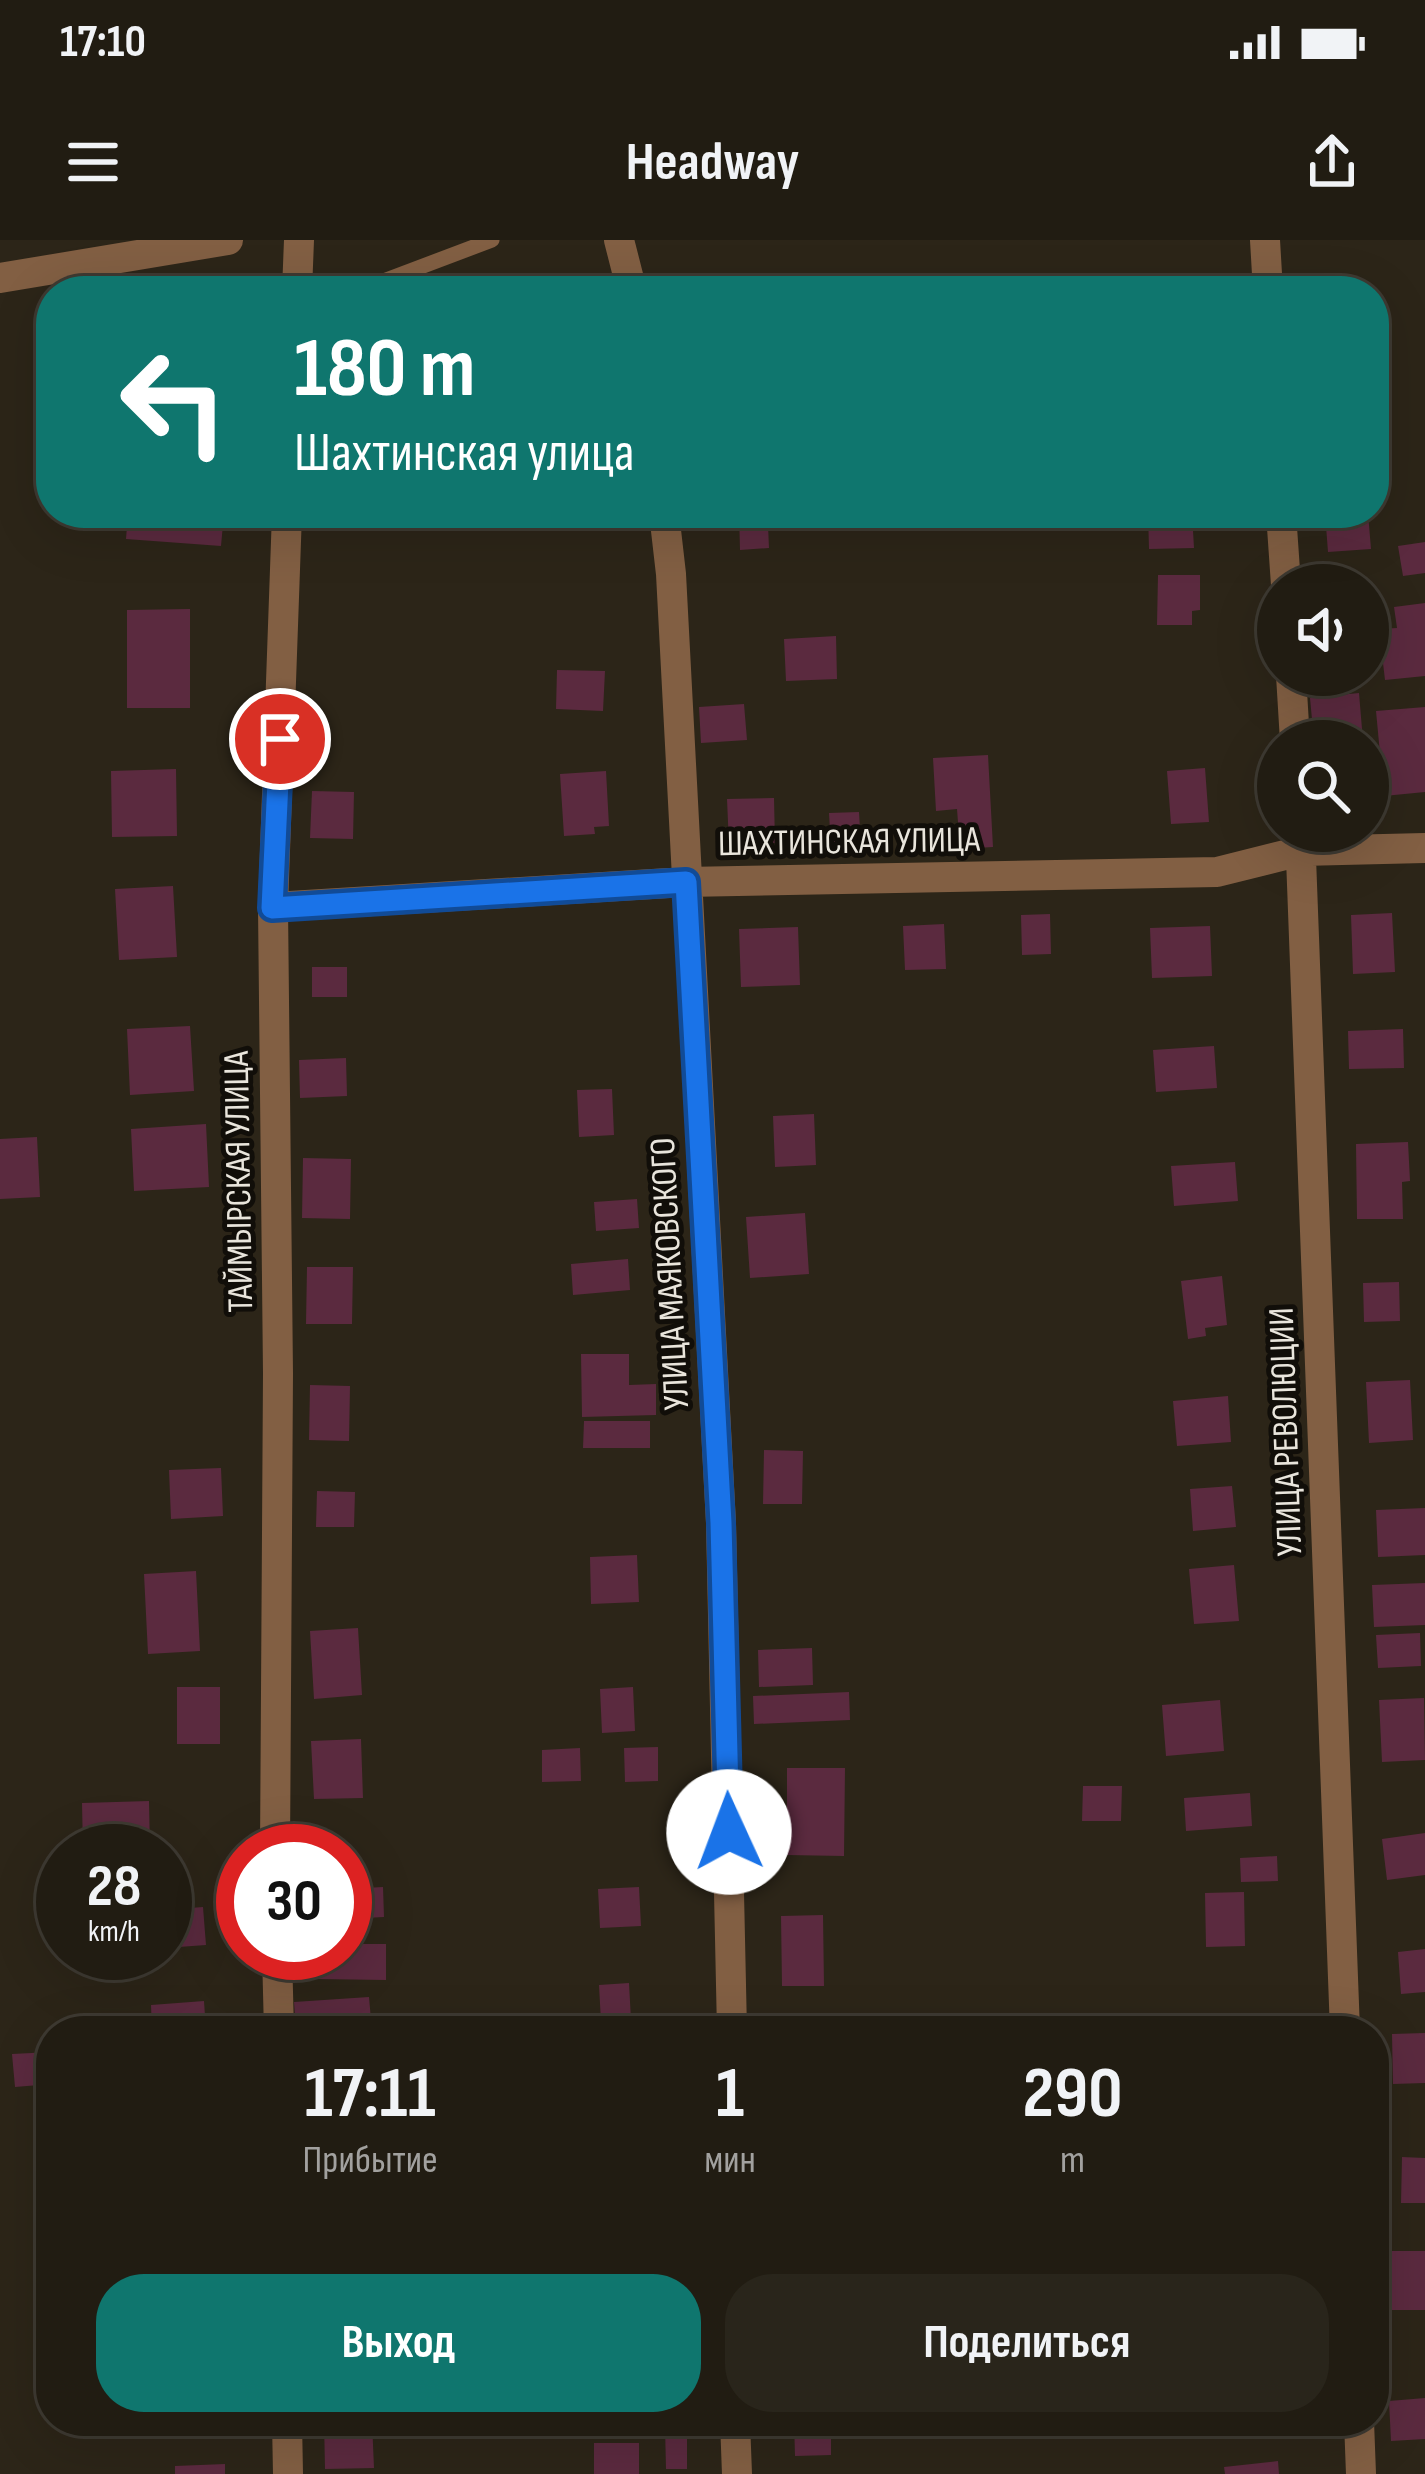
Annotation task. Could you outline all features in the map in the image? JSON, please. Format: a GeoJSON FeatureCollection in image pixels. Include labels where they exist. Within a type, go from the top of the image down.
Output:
{"type":"FeatureCollection","features":[{"type":"Feature","properties":{"kind":"street"},"geometry":{"type":"LineString","coordinates":[[0,278],[228,240]]}},
{"type":"Feature","properties":{"kind":"street"},"geometry":{"type":"LineString","coordinates":[[297,276],[298,240]]}},
{"type":"Feature","properties":{"kind":"street"},"geometry":{"type":"LineString","coordinates":[[619,240],[628,276]]}},
{"type":"Feature","properties":{"kind":"street"},"geometry":{"type":"LineString","coordinates":[[1265,240],[1267,276]]}},
{"type":"Feature","properties":{"kind":"street","name":"ТАЙМЫРСКАЯ УЛИЦА"},"geometry":{"type":"LineString","coordinates":[[275,1824],[278,1373],[272,908],[286,528]]}},
{"type":"Feature","properties":{"kind":"street","name":"УЛИЦА МАЯКОВСКОГО"},"geometry":{"type":"LineString","coordinates":[[666,528],[721,1523],[732,2016]]}},
{"type":"Feature","properties":{"kind":"street"},"geometry":{"type":"LineString","coordinates":[[1282,528],[1285,564]]}},
{"type":"Feature","properties":{"kind":"street","name":"ШАХТИНСКАЯ УЛИЦА"},"geometry":{"type":"LineString","coordinates":[[1389,846],[1425,848]]}},
{"type":"Feature","properties":{"kind":"street","name":"ШАХТИНСКАЯ УЛИЦА"},"geometry":{"type":"LineString","coordinates":[[272,908],[686,882],[1217,872],[1256,866],[1281,852]]}},
{"type":"Feature","properties":{"kind":"street","name":"УЛИЦА РЕВОЛЮЦИИ"},"geometry":{"type":"LineString","coordinates":[[1300,852],[1344,2016]]}},
{"type":"Feature","properties":{"kind":"street"},"geometry":{"type":"LineString","coordinates":[[278,1980],[279,2016]]}},
{"type":"Feature","properties":{"kind":"street"},"geometry":{"type":"LineString","coordinates":[[287,2436],[288,2474]]}},
{"type":"Feature","properties":{"kind":"street"},"geometry":{"type":"LineString","coordinates":[[736,2436],[737,2474]]}},
{"type":"Feature","properties":{"kind":"street"},"geometry":{"type":"LineString","coordinates":[[1360,2436],[1361,2474]]}},
{"type":"Feature","properties":{"kind":"lane"},"geometry":{"type":"LineString","coordinates":[[397,276],[492,240]]}},
{"type":"Feature","properties":{"kind":"building"},"geometry":{"type":"Polygon","coordinates":[[[127,528],[223,528],[221,546],[126,539],[127,528]]]}},
{"type":"Feature","properties":{"kind":"building"},"geometry":{"type":"Polygon","coordinates":[[[739,528],[768,528],[769,548],[740,550],[739,528]]]}},
{"type":"Feature","properties":{"kind":"building"},"geometry":{"type":"Polygon","coordinates":[[[1148,528],[1193,528],[1194,548],[1149,549],[1148,528]]]}},
{"type":"Feature","properties":{"kind":"building"},"geometry":{"type":"Polygon","coordinates":[[[1326,528],[1369,528],[1371,549],[1328,552],[1326,528]]]}},
{"type":"Feature","properties":{"kind":"building"},"geometry":{"type":"Polygon","coordinates":[[[1425,542],[1425,573],[1403,576],[1398,546],[1425,542]]]}},
{"type":"Feature","properties":{"kind":"building"},"geometry":{"type":"Polygon","coordinates":[[[1158,575],[1200,575],[1200,610],[1192,611],[1192,625],[1157,625],[1158,575]]]}},
{"type":"Feature","properties":{"kind":"building"},"geometry":{"type":"Polygon","coordinates":[[[1425,603],[1425,676],[1389,680],[1389,628],[1397,628],[1394,607],[1425,603]]]}},
{"type":"Feature","properties":{"kind":"building"},"geometry":{"type":"Polygon","coordinates":[[[190,609],[190,708],[127,708],[127,610],[190,609]]]}},
{"type":"Feature","properties":{"kind":"building"},"geometry":{"type":"Polygon","coordinates":[[[836,636],[837,679],[786,681],[784,639],[836,636]]]}},
{"type":"Feature","properties":{"kind":"building"},"geometry":{"type":"Polygon","coordinates":[[[557,670],[605,671],[603,711],[556,709],[557,670]]]}},
{"type":"Feature","properties":{"kind":"building"},"geometry":{"type":"Polygon","coordinates":[[[1359,696],[1361,720],[1312,720],[1310,698],[1359,696]]]}},
{"type":"Feature","properties":{"kind":"building"},"geometry":{"type":"Polygon","coordinates":[[[744,704],[747,740],[701,743],[699,707],[744,704]]]}},
{"type":"Feature","properties":{"kind":"building"},"geometry":{"type":"Polygon","coordinates":[[[1425,707],[1425,792],[1389,796],[1389,720],[1377,720],[1376,711],[1425,707]]]}},
{"type":"Feature","properties":{"kind":"building"},"geometry":{"type":"Polygon","coordinates":[[[988,755],[993,847],[960,849],[957,809],[936,811],[933,758],[988,755]]]}},
{"type":"Feature","properties":{"kind":"building"},"geometry":{"type":"Polygon","coordinates":[[[1205,768],[1209,822],[1171,824],[1167,771],[1205,768]]]}},
{"type":"Feature","properties":{"kind":"building"},"geometry":{"type":"Polygon","coordinates":[[[176,769],[177,836],[112,837],[111,771],[176,769]]]}},
{"type":"Feature","properties":{"kind":"building"},"geometry":{"type":"Polygon","coordinates":[[[606,771],[609,826],[594,827],[595,834],[564,836],[560,774],[606,771]]]}},
{"type":"Feature","properties":{"kind":"building"},"geometry":{"type":"Polygon","coordinates":[[[312,791],[354,792],[353,839],[310,838],[312,791]]]}},
{"type":"Feature","properties":{"kind":"building"},"geometry":{"type":"Polygon","coordinates":[[[774,798],[775,843],[729,845],[727,799],[774,798]]]}},
{"type":"Feature","properties":{"kind":"building"},"geometry":{"type":"Polygon","coordinates":[[[859,812],[861,846],[831,848],[829,813],[859,812]]]}},
{"type":"Feature","properties":{"kind":"building"},"geometry":{"type":"Polygon","coordinates":[[[173,886],[177,957],[119,960],[115,889],[173,886]]]}},
{"type":"Feature","properties":{"kind":"building"},"geometry":{"type":"Polygon","coordinates":[[[1392,913],[1395,972],[1353,974],[1351,915],[1392,913]]]}},
{"type":"Feature","properties":{"kind":"building"},"geometry":{"type":"Polygon","coordinates":[[[1050,914],[1051,954],[1022,955],[1021,915],[1050,914]]]}},
{"type":"Feature","properties":{"kind":"building"},"geometry":{"type":"Polygon","coordinates":[[[944,924],[946,969],[905,970],[903,926],[944,924]]]}},
{"type":"Feature","properties":{"kind":"building"},"geometry":{"type":"Polygon","coordinates":[[[1210,926],[1212,976],[1152,978],[1150,928],[1210,926]]]}},
{"type":"Feature","properties":{"kind":"building"},"geometry":{"type":"Polygon","coordinates":[[[798,927],[800,985],[741,987],[739,929],[798,927]]]}},
{"type":"Feature","properties":{"kind":"building"},"geometry":{"type":"Polygon","coordinates":[[[312,967],[347,967],[347,997],[312,997],[312,967]]]}},
{"type":"Feature","properties":{"kind":"building"},"geometry":{"type":"Polygon","coordinates":[[[190,1026],[194,1091],[130,1095],[127,1029],[190,1026]]]}},
{"type":"Feature","properties":{"kind":"building"},"geometry":{"type":"Polygon","coordinates":[[[1403,1029],[1404,1068],[1349,1069],[1348,1031],[1403,1029]]]}},
{"type":"Feature","properties":{"kind":"building"},"geometry":{"type":"Polygon","coordinates":[[[1214,1046],[1217,1088],[1156,1092],[1153,1050],[1214,1046]]]}},
{"type":"Feature","properties":{"kind":"building"},"geometry":{"type":"Polygon","coordinates":[[[346,1058],[347,1096],[300,1098],[299,1060],[346,1058]]]}},
{"type":"Feature","properties":{"kind":"building"},"geometry":{"type":"Polygon","coordinates":[[[612,1089],[614,1135],[579,1137],[577,1090],[612,1089]]]}},
{"type":"Feature","properties":{"kind":"building"},"geometry":{"type":"Polygon","coordinates":[[[814,1114],[816,1165],[775,1167],[773,1116],[814,1114]]]}},
{"type":"Feature","properties":{"kind":"building"},"geometry":{"type":"Polygon","coordinates":[[[206,1124],[209,1187],[134,1191],[131,1129],[206,1124]]]}},
{"type":"Feature","properties":{"kind":"building"},"geometry":{"type":"Polygon","coordinates":[[[37,1137],[40,1197],[0,1199],[0,1139],[37,1137]]]}},
{"type":"Feature","properties":{"kind":"building"},"geometry":{"type":"Polygon","coordinates":[[[1408,1142],[1410,1181],[1402,1182],[1403,1219],[1357,1219],[1356,1144],[1408,1142]]]}},
{"type":"Feature","properties":{"kind":"building"},"geometry":{"type":"Polygon","coordinates":[[[303,1158],[351,1159],[350,1219],[302,1218],[303,1158]]]}},
{"type":"Feature","properties":{"kind":"building"},"geometry":{"type":"Polygon","coordinates":[[[1235,1162],[1238,1201],[1174,1206],[1171,1166],[1235,1162]]]}},
{"type":"Feature","properties":{"kind":"building"},"geometry":{"type":"Polygon","coordinates":[[[637,1199],[639,1228],[596,1231],[594,1202],[637,1199]]]}},
{"type":"Feature","properties":{"kind":"building"},"geometry":{"type":"Polygon","coordinates":[[[805,1213],[809,1274],[750,1278],[746,1217],[805,1213]]]}},
{"type":"Feature","properties":{"kind":"building"},"geometry":{"type":"Polygon","coordinates":[[[628,1259],[630,1290],[573,1295],[571,1264],[628,1259]]]}},
{"type":"Feature","properties":{"kind":"building"},"geometry":{"type":"Polygon","coordinates":[[[307,1267],[353,1267],[352,1324],[306,1324],[307,1267]]]}},
{"type":"Feature","properties":{"kind":"building"},"geometry":{"type":"Polygon","coordinates":[[[1222,1276],[1227,1325],[1205,1328],[1206,1336],[1188,1339],[1181,1281],[1222,1276]]]}},
{"type":"Feature","properties":{"kind":"building"},"geometry":{"type":"Polygon","coordinates":[[[1399,1282],[1400,1321],[1364,1322],[1363,1283],[1399,1282]]]}},
{"type":"Feature","properties":{"kind":"building"},"geometry":{"type":"Polygon","coordinates":[[[581,1354],[629,1354],[629,1385],[656,1384],[656,1415],[582,1417],[581,1354]]]}},
{"type":"Feature","properties":{"kind":"building"},"geometry":{"type":"Polygon","coordinates":[[[1410,1380],[1413,1440],[1369,1443],[1366,1382],[1410,1380]]]}},
{"type":"Feature","properties":{"kind":"building"},"geometry":{"type":"Polygon","coordinates":[[[310,1385],[350,1386],[349,1441],[309,1440],[310,1385]]]}},
{"type":"Feature","properties":{"kind":"building"},"geometry":{"type":"Polygon","coordinates":[[[1228,1396],[1231,1442],[1177,1446],[1173,1401],[1228,1396]]]}},
{"type":"Feature","properties":{"kind":"building"},"geometry":{"type":"Polygon","coordinates":[[[584,1421],[650,1421],[650,1448],[583,1448],[584,1421]]]}},
{"type":"Feature","properties":{"kind":"building"},"geometry":{"type":"Polygon","coordinates":[[[764,1450],[803,1451],[802,1504],[763,1504],[764,1450]]]}},
{"type":"Feature","properties":{"kind":"building"},"geometry":{"type":"Polygon","coordinates":[[[221,1468],[223,1516],[171,1519],[169,1470],[221,1468]]]}},
{"type":"Feature","properties":{"kind":"building"},"geometry":{"type":"Polygon","coordinates":[[[1232,1486],[1236,1527],[1193,1531],[1190,1489],[1232,1486]]]}},
{"type":"Feature","properties":{"kind":"building"},"geometry":{"type":"Polygon","coordinates":[[[317,1491],[355,1492],[354,1527],[316,1527],[317,1491]]]}},
{"type":"Feature","properties":{"kind":"building"},"geometry":{"type":"Polygon","coordinates":[[[1425,1508],[1425,1555],[1378,1557],[1376,1510],[1425,1508]]]}},
{"type":"Feature","properties":{"kind":"building"},"geometry":{"type":"Polygon","coordinates":[[[637,1555],[639,1602],[591,1604],[590,1557],[637,1555]]]}},
{"type":"Feature","properties":{"kind":"building"},"geometry":{"type":"Polygon","coordinates":[[[1234,1565],[1239,1621],[1194,1624],[1189,1569],[1234,1565]]]}},
{"type":"Feature","properties":{"kind":"building"},"geometry":{"type":"Polygon","coordinates":[[[196,1571],[200,1651],[148,1654],[144,1574],[196,1571]]]}},
{"type":"Feature","properties":{"kind":"building"},"geometry":{"type":"Polygon","coordinates":[[[1425,1583],[1425,1625],[1374,1627],[1372,1585],[1425,1583]]]}},
{"type":"Feature","properties":{"kind":"building"},"geometry":{"type":"Polygon","coordinates":[[[358,1628],[362,1695],[314,1699],[310,1631],[358,1628]]]}},
{"type":"Feature","properties":{"kind":"building"},"geometry":{"type":"Polygon","coordinates":[[[1420,1633],[1421,1666],[1378,1668],[1376,1635],[1420,1633]]]}},
{"type":"Feature","properties":{"kind":"building"},"geometry":{"type":"Polygon","coordinates":[[[812,1648],[813,1685],[759,1687],[758,1650],[812,1648]]]}},
{"type":"Feature","properties":{"kind":"building"},"geometry":{"type":"Polygon","coordinates":[[[177,1687],[220,1687],[220,1744],[177,1744],[177,1687]]]}},
{"type":"Feature","properties":{"kind":"building"},"geometry":{"type":"Polygon","coordinates":[[[633,1687],[635,1731],[602,1733],[600,1689],[633,1687]]]}},
{"type":"Feature","properties":{"kind":"building"},"geometry":{"type":"Polygon","coordinates":[[[849,1692],[850,1720],[754,1724],[753,1696],[849,1692]]]}},
{"type":"Feature","properties":{"kind":"building"},"geometry":{"type":"Polygon","coordinates":[[[1424,1698],[1425,1760],[1382,1762],[1379,1700],[1424,1698]]]}},
{"type":"Feature","properties":{"kind":"building"},"geometry":{"type":"Polygon","coordinates":[[[1220,1700],[1224,1751],[1166,1756],[1162,1705],[1220,1700]]]}},
{"type":"Feature","properties":{"kind":"building"},"geometry":{"type":"Polygon","coordinates":[[[361,1739],[363,1798],[314,1799],[311,1741],[361,1739]]]}},
{"type":"Feature","properties":{"kind":"building"},"geometry":{"type":"Polygon","coordinates":[[[658,1747],[658,1781],[625,1782],[624,1748],[658,1747]]]}},
{"type":"Feature","properties":{"kind":"building"},"geometry":{"type":"Polygon","coordinates":[[[580,1748],[581,1781],[542,1782],[542,1750],[580,1748]]]}},
{"type":"Feature","properties":{"kind":"building"},"geometry":{"type":"Polygon","coordinates":[[[787,1768],[845,1768],[844,1856],[787,1855],[787,1768]]]}},
{"type":"Feature","properties":{"kind":"building"},"geometry":{"type":"Polygon","coordinates":[[[1083,1786],[1122,1786],[1121,1821],[1082,1821],[1083,1786]]]}},
{"type":"Feature","properties":{"kind":"building"},"geometry":{"type":"Polygon","coordinates":[[[1250,1793],[1252,1826],[1186,1831],[1184,1798],[1250,1793]]]}},
{"type":"Feature","properties":{"kind":"building"},"geometry":{"type":"Polygon","coordinates":[[[149,1801],[149,1824],[82,1824],[82,1803],[149,1801]]]}},
{"type":"Feature","properties":{"kind":"building"},"geometry":{"type":"Polygon","coordinates":[[[1425,1833],[1425,1875],[1387,1880],[1382,1839],[1425,1833]]]}},
{"type":"Feature","properties":{"kind":"building"},"geometry":{"type":"Polygon","coordinates":[[[1277,1856],[1278,1881],[1241,1882],[1240,1858],[1277,1856]]]}},
{"type":"Feature","properties":{"kind":"building"},"geometry":{"type":"Polygon","coordinates":[[[383,1887],[384,1917],[372,1918],[372,1888],[383,1887]]]}},
{"type":"Feature","properties":{"kind":"building"},"geometry":{"type":"Polygon","coordinates":[[[639,1887],[641,1926],[600,1928],[598,1889],[639,1887]]]}},
{"type":"Feature","properties":{"kind":"building"},"geometry":{"type":"Polygon","coordinates":[[[1244,1892],[1245,1946],[1206,1947],[1205,1893],[1244,1892]]]}},
{"type":"Feature","properties":{"kind":"building"},"geometry":{"type":"Polygon","coordinates":[[[203,1907],[206,1945],[192,1946],[192,1908],[203,1907]]]}},
{"type":"Feature","properties":{"kind":"building"},"geometry":{"type":"Polygon","coordinates":[[[823,1915],[824,1986],[782,1986],[781,1916],[823,1915]]]}},
{"type":"Feature","properties":{"kind":"building"},"geometry":{"type":"Polygon","coordinates":[[[372,1944],[386,1944],[386,1980],[372,1980],[372,1944]]]}},
{"type":"Feature","properties":{"kind":"building"},"geometry":{"type":"Polygon","coordinates":[[[1425,1949],[1425,1992],[1401,1994],[1398,1952],[1425,1949]]]}},
{"type":"Feature","properties":{"kind":"building"},"geometry":{"type":"Polygon","coordinates":[[[629,1983],[631,2016],[601,2016],[599,1985],[629,1983]]]}},
{"type":"Feature","properties":{"kind":"building"},"geometry":{"type":"Polygon","coordinates":[[[369,1997],[371,2016],[295,2016],[294,2002],[369,1997]]]}},
{"type":"Feature","properties":{"kind":"building"},"geometry":{"type":"Polygon","coordinates":[[[204,2001],[205,2016],[151,2016],[151,2005],[204,2001]]]}},
{"type":"Feature","properties":{"kind":"building"},"geometry":{"type":"Polygon","coordinates":[[[1425,2033],[1425,2083],[1393,2084],[1392,2034],[1425,2033]]]}},
{"type":"Feature","properties":{"kind":"building"},"geometry":{"type":"Polygon","coordinates":[[[36,2053],[36,2085],[15,2087],[12,2054],[36,2053]]]}},
{"type":"Feature","properties":{"kind":"building"},"geometry":{"type":"Polygon","coordinates":[[[1402,2157],[1425,2158],[1425,2203],[1401,2203],[1402,2157]]]}},
{"type":"Feature","properties":{"kind":"building"},"geometry":{"type":"Polygon","coordinates":[[[1389,2251],[1425,2251],[1425,2310],[1389,2310],[1389,2251]]]}},
{"type":"Feature","properties":{"kind":"building"},"geometry":{"type":"Polygon","coordinates":[[[1425,2398],[1425,2439],[1391,2441],[1389,2401],[1425,2398]]]}},
{"type":"Feature","properties":{"kind":"building"},"geometry":{"type":"Polygon","coordinates":[[[324,2436],[373,2436],[374,2468],[325,2469],[324,2436]]]}},
{"type":"Feature","properties":{"kind":"building"},"geometry":{"type":"Polygon","coordinates":[[[665,2436],[687,2436],[687,2469],[666,2469],[665,2436]]]}},
{"type":"Feature","properties":{"kind":"building"},"geometry":{"type":"Polygon","coordinates":[[[794,2436],[831,2436],[831,2455],[795,2456],[794,2436]]]}},
{"type":"Feature","properties":{"kind":"building"},"geometry":{"type":"Polygon","coordinates":[[[594,2443],[639,2443],[639,2474],[594,2474],[594,2443]]]}},
{"type":"Feature","properties":{"kind":"building"},"geometry":{"type":"Polygon","coordinates":[[[1278,2461],[1279,2474],[1225,2474],[1224,2467],[1278,2461]]]}},
{"type":"Feature","properties":{"kind":"building"},"geometry":{"type":"Polygon","coordinates":[[[225,2464],[225,2474],[175,2474],[175,2466],[225,2464]]]}},
{"type":"Feature","properties":{"kind":"route"},"geometry":{"type":"LineString","coordinates":[[280,739],[272,908],[686,882],[721,1523],[729,1832]]}}]}
